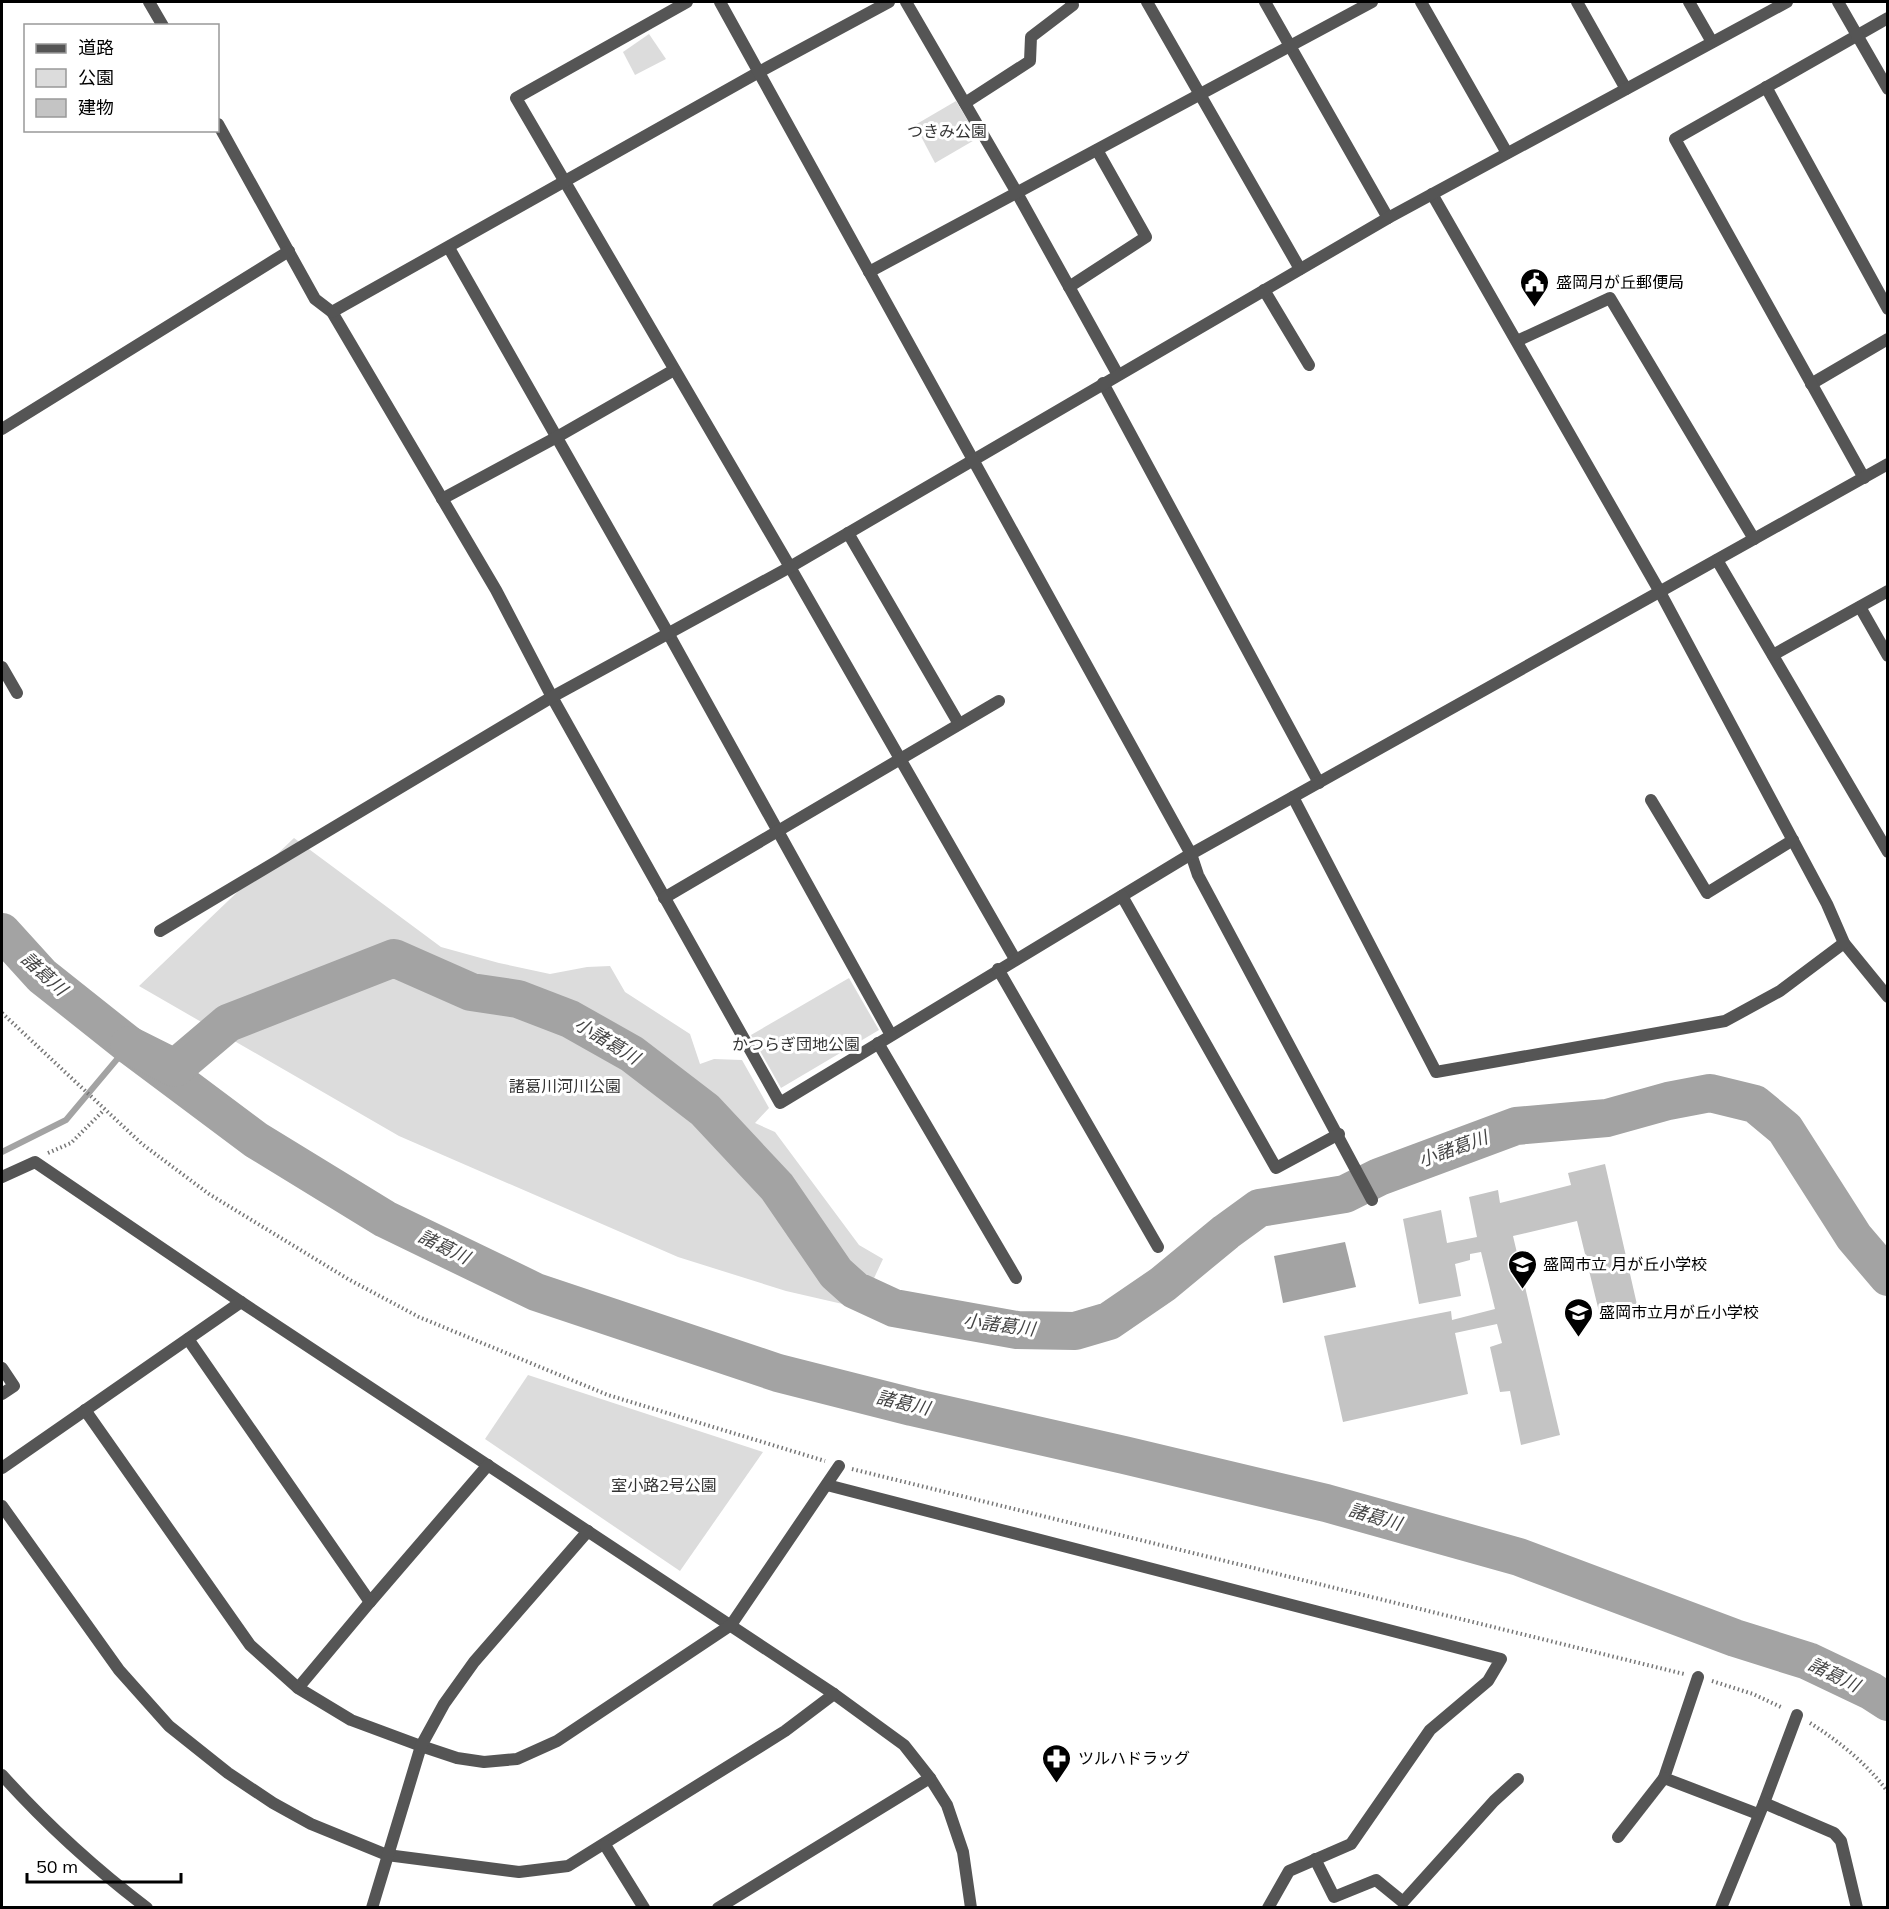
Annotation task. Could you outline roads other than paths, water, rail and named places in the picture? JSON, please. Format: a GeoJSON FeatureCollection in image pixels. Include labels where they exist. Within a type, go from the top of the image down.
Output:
{"type":"FeatureCollection","features":[{"type":"Feature","properties":{"kind":"street"},"geometry":{"type":"LineString","coordinates":[[149,2],[162,24]]}},
{"type":"Feature","properties":{"kind":"street"},"geometry":{"type":"LineString","coordinates":[[687,2],[516,98],[790,567],[1015,959]]}},
{"type":"Feature","properties":{"kind":"street"},"geometry":{"type":"LineString","coordinates":[[720,2],[1191,854],[1198,875],[1339,1134],[1372,1200]]}},
{"type":"Feature","properties":{"kind":"street"},"geometry":{"type":"LineString","coordinates":[[332,312],[759,72],[889,2]]}},
{"type":"Feature","properties":{"kind":"street"},"geometry":{"type":"LineString","coordinates":[[906,2],[1017,193],[1118,375]]}},
{"type":"Feature","properties":{"kind":"street"},"geometry":{"type":"LineString","coordinates":[[965,103],[1030,61],[1030,37],[1073,5],[1071,2]]}},
{"type":"Feature","properties":{"kind":"street"},"geometry":{"type":"LineString","coordinates":[[1147,2],[1300,269]]}},
{"type":"Feature","properties":{"kind":"street"},"geometry":{"type":"LineString","coordinates":[[1265,2],[1388,218]]}},
{"type":"Feature","properties":{"kind":"street"},"geometry":{"type":"LineString","coordinates":[[869,272],[1372,2]]}},
{"type":"Feature","properties":{"kind":"street"},"geometry":{"type":"LineString","coordinates":[[1421,2],[1507,153]]}},
{"type":"Feature","properties":{"kind":"street"},"geometry":{"type":"LineString","coordinates":[[1577,2],[1626,89]]}},
{"type":"Feature","properties":{"kind":"street"},"geometry":{"type":"LineString","coordinates":[[1689,2],[1712,42]]}},
{"type":"Feature","properties":{"kind":"street"},"geometry":{"type":"LineString","coordinates":[[1838,2],[1887,89]]}},
{"type":"Feature","properties":{"kind":"street"},"geometry":{"type":"LineString","coordinates":[[160,931],[552,697],[790,567],[1388,218],[1781,3]]}},
{"type":"Feature","properties":{"kind":"street"},"geometry":{"type":"LineString","coordinates":[[1863,478],[1675,139],[1887,18]]}},
{"type":"Feature","properties":{"kind":"street"},"geometry":{"type":"LineString","coordinates":[[1766,87],[1887,309]]}},
{"type":"Feature","properties":{"kind":"street"},"geometry":{"type":"LineString","coordinates":[[219,126],[315,299],[332,312],[496,590],[552,697],[780,1102],[1191,854],[1887,465]]}},
{"type":"Feature","properties":{"kind":"street"},"geometry":{"type":"LineString","coordinates":[[1069,287],[1146,237],[1096,150]]}},
{"type":"Feature","properties":{"kind":"street"},"geometry":{"type":"LineString","coordinates":[[1432,195],[1660,592],[1827,904],[1844,943],[1887,997]]}},
{"type":"Feature","properties":{"kind":"street"},"geometry":{"type":"LineString","coordinates":[[449,248],[669,633],[891,1035]]}},
{"type":"Feature","properties":{"kind":"street"},"geometry":{"type":"LineString","coordinates":[[2,429],[289,251]]}},
{"type":"Feature","properties":{"kind":"street"},"geometry":{"type":"LineString","coordinates":[[1264,290],[1309,365]]}},
{"type":"Feature","properties":{"kind":"street"},"geometry":{"type":"LineString","coordinates":[[1517,341],[1610,298],[1754,540]]}},
{"type":"Feature","properties":{"kind":"street"},"geometry":{"type":"LineString","coordinates":[[1811,384],[1887,339]]}},
{"type":"Feature","properties":{"kind":"street"},"geometry":{"type":"LineString","coordinates":[[442,499],[674,370]]}},
{"type":"Feature","properties":{"kind":"street"},"geometry":{"type":"LineString","coordinates":[[1103,383],[1319,783]]}},
{"type":"Feature","properties":{"kind":"street"},"geometry":{"type":"LineString","coordinates":[[849,533],[959,724]]}},
{"type":"Feature","properties":{"kind":"street"},"geometry":{"type":"LineString","coordinates":[[1717,560],[1887,852]]}},
{"type":"Feature","properties":{"kind":"street"},"geometry":{"type":"LineString","coordinates":[[1773,655],[1887,591]]}},
{"type":"Feature","properties":{"kind":"street"},"geometry":{"type":"LineString","coordinates":[[1860,607],[1887,656]]}},
{"type":"Feature","properties":{"kind":"street"},"geometry":{"type":"LineString","coordinates":[[2,667],[17,693]]}},
{"type":"Feature","properties":{"kind":"street"},"geometry":{"type":"LineString","coordinates":[[664,898],[999,701]]}},
{"type":"Feature","properties":{"kind":"street"},"geometry":{"type":"LineString","coordinates":[[1293,797],[1436,1072],[1725,1021],[1780,991],[1844,943]]}},
{"type":"Feature","properties":{"kind":"street"},"geometry":{"type":"LineString","coordinates":[[1651,800],[1707,893],[1793,840]]}},
{"type":"Feature","properties":{"kind":"street"},"geometry":{"type":"LineString","coordinates":[[1122,896],[1276,1168],[1339,1134]]}},
{"type":"Feature","properties":{"kind":"street"},"geometry":{"type":"LineString","coordinates":[[998,969],[1158,1247]]}},
{"type":"Feature","properties":{"kind":"street"},"geometry":{"type":"LineString","coordinates":[[878,1043],[1016,1278]]}},
{"type":"Feature","properties":{"kind":"street"},"geometry":{"type":"LineString","coordinates":[[2,1177],[35,1162],[241,1302],[834,1694],[904,1745],[930,1778],[947,1805],[963,1852],[971,1908]]}},
{"type":"Feature","properties":{"kind":"street"},"geometry":{"type":"LineString","coordinates":[[2,1468],[241,1302]]}},
{"type":"Feature","properties":{"kind":"street"},"geometry":{"type":"LineString","coordinates":[[188,1339],[370,1602]]}},
{"type":"Feature","properties":{"kind":"street"},"geometry":{"type":"LineString","coordinates":[[2,1368],[14,1386],[2,1394]]}},
{"type":"Feature","properties":{"kind":"street"},"geometry":{"type":"LineString","coordinates":[[85,1410],[250,1644],[298,1688],[351,1720],[458,1758],[484,1762],[517,1759],[557,1741],[730,1625],[839,1466]]}},
{"type":"Feature","properties":{"kind":"street"},"geometry":{"type":"LineString","coordinates":[[298,1688],[488,1465]]}},
{"type":"Feature","properties":{"kind":"street"},"geometry":{"type":"LineString","coordinates":[[827,1485],[1501,1659],[1488,1681],[1430,1730],[1351,1844],[1289,1870],[1268,1908]]}},
{"type":"Feature","properties":{"kind":"street"},"geometry":{"type":"LineString","coordinates":[[2,1506],[119,1670],[169,1726],[228,1773],[273,1803],[311,1824],[387,1855],[519,1872],[568,1866],[785,1731],[834,1694]]}},
{"type":"Feature","properties":{"kind":"street"},"geometry":{"type":"LineString","coordinates":[[372,1908],[421,1746],[444,1704],[474,1662],[588,1531]]}},
{"type":"Feature","properties":{"kind":"street"},"geometry":{"type":"LineString","coordinates":[[1618,1837],[1664,1778],[1698,1677]]}},
{"type":"Feature","properties":{"kind":"street"},"geometry":{"type":"LineString","coordinates":[[1721,1908],[1797,1715]]}},
{"type":"Feature","properties":{"kind":"street"},"geometry":{"type":"LineString","coordinates":[[2,1775],[68,1844],[102,1874],[147,1908]]}},
{"type":"Feature","properties":{"kind":"street"},"geometry":{"type":"LineString","coordinates":[[718,1908],[930,1778]]}},
{"type":"Feature","properties":{"kind":"street"},"geometry":{"type":"LineString","coordinates":[[1664,1778],[1834,1833],[1841,1841],[1857,1908]]}},
{"type":"Feature","properties":{"kind":"street"},"geometry":{"type":"LineString","coordinates":[[1315,1859],[1334,1897],[1376,1880],[1402,1902],[1494,1801],[1518,1779]]}},
{"type":"Feature","properties":{"kind":"street"},"geometry":{"type":"LineString","coordinates":[[604,1845],[644,1908]]}},
{"type":"Feature","properties":{"kind":"waterway","name":"諸葛川"},"geometry":{"type":"LineString","coordinates":[[2,932],[42,976],[129,1045],[256,1140],[385,1219],[536,1292],[778,1373],[912,1407],[1326,1503],[1519,1557],[1735,1638],[1808,1661],[1871,1691],[1888,1702]]}},
{"type":"Feature","properties":{"kind":"waterway","name":"小諸葛川"},"geometry":{"type":"LineString","coordinates":[[129,1045],[175,1068],[228,1023],[394,958],[471,992],[518,999],[570,1019],[632,1054],[705,1110],[777,1187],[836,1273],[855,1290],[894,1308],[1017,1330],[1075,1331],[1109,1321],[1163,1284],[1259,1208],[1345,1194],[1379,1177],[1516,1126],[1607,1118],[1668,1101],[1710,1093],[1755,1104],[1785,1129],[1854,1237],[1888,1277]]}},
{"type":"Feature","properties":{"kind":"waterway"},"geometry":{"type":"LineString","coordinates":[[2,1152],[66,1120],[129,1045]]}},
{"type":"Feature","properties":{"kind":"place","name":"盛岡月が丘郵便局"},"geometry":{"type":"Point","coordinates":[1535,308]}},
{"type":"Feature","properties":{"kind":"place","name":"盛岡市立 月が丘小学校"},"geometry":{"type":"Point","coordinates":[1522,1290]}},
{"type":"Feature","properties":{"kind":"place","name":"盛岡市立月が丘小学校"},"geometry":{"type":"Point","coordinates":[1578,1338]}},
{"type":"Feature","properties":{"kind":"place","name":"ツルハドラッグ"},"geometry":{"type":"Point","coordinates":[1057,1784]}},
{"type":"Feature","properties":{"kind":"park label","name":"つきみ公園"},"geometry":{"type":"Point","coordinates":[947,131]}},
{"type":"Feature","properties":{"kind":"park label","name":"かつらぎ団地公園"},"geometry":{"type":"Point","coordinates":[796,1044]}},
{"type":"Feature","properties":{"kind":"park label","name":"諸葛川河川公園"},"geometry":{"type":"Point","coordinates":[565,1086]}},
{"type":"Feature","properties":{"kind":"park label","name":"室小路2号公園"},"geometry":{"type":"Point","coordinates":[664,1485]}}]}
